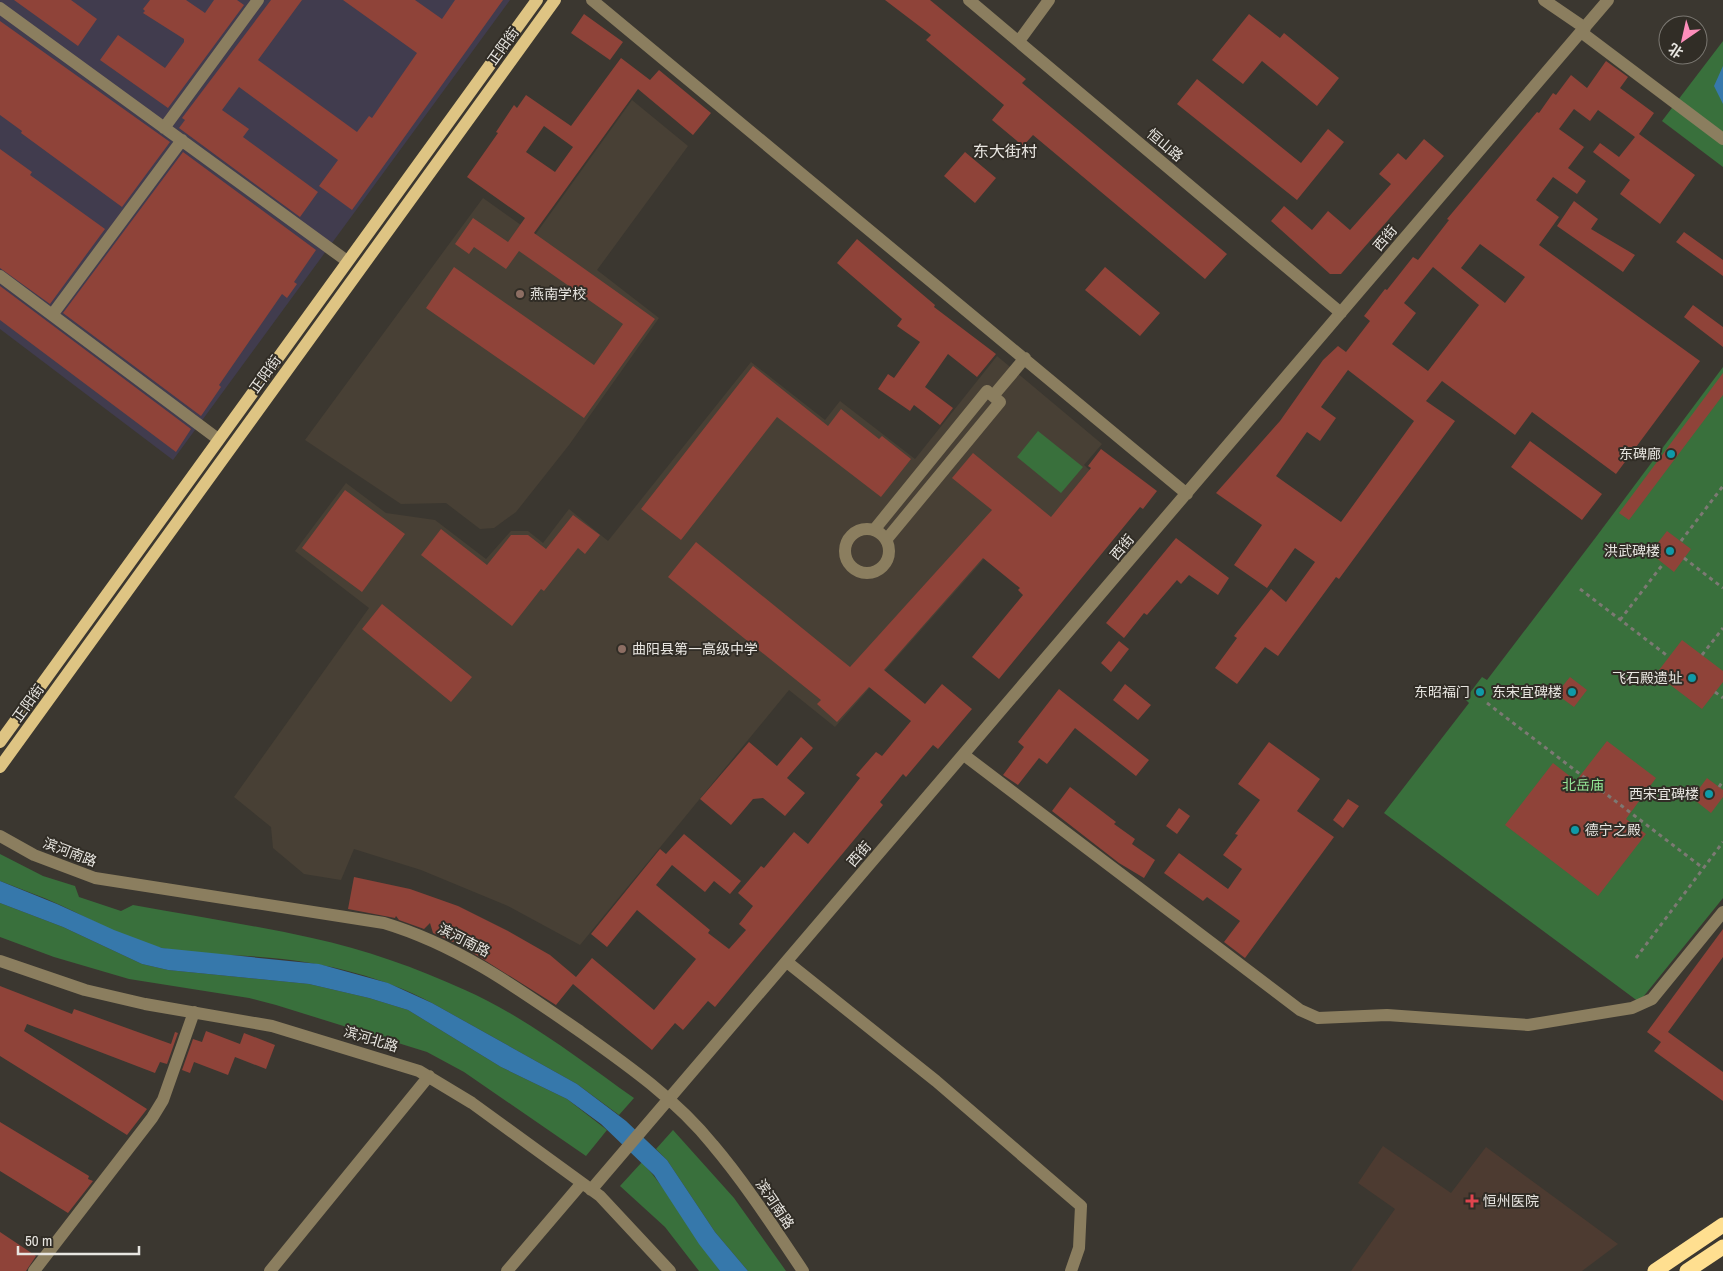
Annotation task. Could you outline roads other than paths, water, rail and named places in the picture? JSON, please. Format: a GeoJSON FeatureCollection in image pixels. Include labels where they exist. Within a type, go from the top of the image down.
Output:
{"type":"FeatureCollection","features":[{"type":"Feature","properties":{"kind":"highway"},"geometry":{"type":"LineString","coordinates":[[1655,1271],[1723,1225]]}},
{"type":"Feature","properties":{"kind":"highway"},"geometry":{"type":"LineString","coordinates":[[1687,1271],[1723,1247]]}},
{"type":"Feature","properties":{"kind":"main road","name":"正阳街"},"geometry":{"type":"LineString","coordinates":[[0,742],[537,0]]}},
{"type":"Feature","properties":{"kind":"main road","name":"正阳街"},"geometry":{"type":"LineString","coordinates":[[0,767],[555,0]]}},
{"type":"Feature","properties":{"kind":"street"},"geometry":{"type":"LineString","coordinates":[[164,128],[258,0]]}},
{"type":"Feature","properties":{"kind":"street"},"geometry":{"type":"LineString","coordinates":[[592,0],[1187,494]]}},
{"type":"Feature","properties":{"kind":"street","name":"恒山路"},"geometry":{"type":"LineString","coordinates":[[969,0],[1341,313]]}},
{"type":"Feature","properties":{"kind":"street"},"geometry":{"type":"LineString","coordinates":[[1018,41],[1049,0]]}},
{"type":"Feature","properties":{"kind":"street"},"geometry":{"type":"LineString","coordinates":[[1544,0],[1723,139]]}},
{"type":"Feature","properties":{"kind":"street","name":"西街"},"geometry":{"type":"LineString","coordinates":[[507,1271],[587,1186],[602,1177],[1608,0]]}},
{"type":"Feature","properties":{"kind":"street"},"geometry":{"type":"LineString","coordinates":[[0,8],[347,261]]}},
{"type":"Feature","properties":{"kind":"street"},"geometry":{"type":"LineString","coordinates":[[52,315],[182,140]]}},
{"type":"Feature","properties":{"kind":"street"},"geometry":{"type":"LineString","coordinates":[[0,276],[218,439]]}},
{"type":"Feature","properties":{"kind":"street"},"geometry":{"type":"LineString","coordinates":[[993,396],[1025,358]]}},
{"type":"Feature","properties":{"kind":"street"},"geometry":{"type":"LineString","coordinates":[[874,530],[987,391],[1000,402],[886,540]]}},
{"type":"Feature","properties":{"kind":"street"},"geometry":{"type":"LineString","coordinates":[[864,529],[874,530],[886,540],[890,550],[889,557],[880,569],[869,573],[852,567],[846,555],[847,541],[857,531],[864,529]]}},
{"type":"Feature","properties":{"kind":"street"},"geometry":{"type":"LineString","coordinates":[[964,755],[1300,1010],[1318,1018],[1387,1015],[1528,1025],[1632,1008],[1652,999],[1723,912]]}},
{"type":"Feature","properties":{"kind":"street","name":"滨河南路"},"geometry":{"type":"LineString","coordinates":[[0,836],[34,855],[95,878],[384,923],[415,933],[452,949],[492,971],[602,1047],[668,1100],[713,1144],[748,1189],[803,1271]]}},
{"type":"Feature","properties":{"kind":"street","name":"滨河北路"},"geometry":{"type":"LineString","coordinates":[[0,961],[85,990],[136,1002],[272,1026],[404,1065],[430,1076],[472,1103],[587,1186],[639,1237],[670,1271]]}},
{"type":"Feature","properties":{"kind":"street"},"geometry":{"type":"LineString","coordinates":[[787,962],[936,1080],[1081,1206],[1080,1248],[1072,1271]]}},
{"type":"Feature","properties":{"kind":"street"},"geometry":{"type":"LineString","coordinates":[[34,1271],[152,1118],[162,1100],[194,1012]]}},
{"type":"Feature","properties":{"kind":"street"},"geometry":{"type":"LineString","coordinates":[[270,1271],[430,1076]]}},
{"type":"Feature","properties":{"kind":"water"},"geometry":{"type":"Polygon","coordinates":[[[1723,66],[1723,104],[1714,86],[1723,66]]]}},
{"type":"Feature","properties":{"kind":"water"},"geometry":{"type":"Polygon","coordinates":[[[0,881],[114,930],[162,948],[319,964],[388,983],[432,1003],[577,1084],[626,1121],[667,1160],[715,1232],[748,1271],[720,1271],[699,1244],[654,1175],[601,1124],[567,1099],[501,1067],[408,1010],[369,998],[309,984],[168,970],[142,964],[63,927],[0,903],[0,881]]]}},
{"type":"Feature","properties":{"kind":"place","name":"燕南学校"},"geometry":{"type":"Point","coordinates":[520,294]}},
{"type":"Feature","properties":{"kind":"place","name":"东碑廊"},"geometry":{"type":"Point","coordinates":[1671,454]}},
{"type":"Feature","properties":{"kind":"place","name":"洪武碑楼"},"geometry":{"type":"Point","coordinates":[1670,551]}},
{"type":"Feature","properties":{"kind":"place","name":"曲阳县第一高级中学"},"geometry":{"type":"Point","coordinates":[622,649]}},
{"type":"Feature","properties":{"kind":"place","name":"飞石殿遗址"},"geometry":{"type":"Point","coordinates":[1692,678]}},
{"type":"Feature","properties":{"kind":"place","name":"东昭福门"},"geometry":{"type":"Point","coordinates":[1480,692]}},
{"type":"Feature","properties":{"kind":"place","name":"东宋宜碑楼"},"geometry":{"type":"Point","coordinates":[1572,692]}},
{"type":"Feature","properties":{"kind":"place","name":"西宋宜碑楼"},"geometry":{"type":"Point","coordinates":[1709,794]}},
{"type":"Feature","properties":{"kind":"place","name":"德宁之殿"},"geometry":{"type":"Point","coordinates":[1575,830]}},
{"type":"Feature","properties":{"kind":"place","name":"恒州医院"},"geometry":{"type":"Point","coordinates":[1472,1201]}},
{"type":"Feature","properties":{"kind":"district","name":"东大街村"},"geometry":{"type":"Point","coordinates":[1005,151]}},
{"type":"Feature","properties":{"kind":"park label","name":"北岳庙"},"geometry":{"type":"Point","coordinates":[1583,785]}}]}
